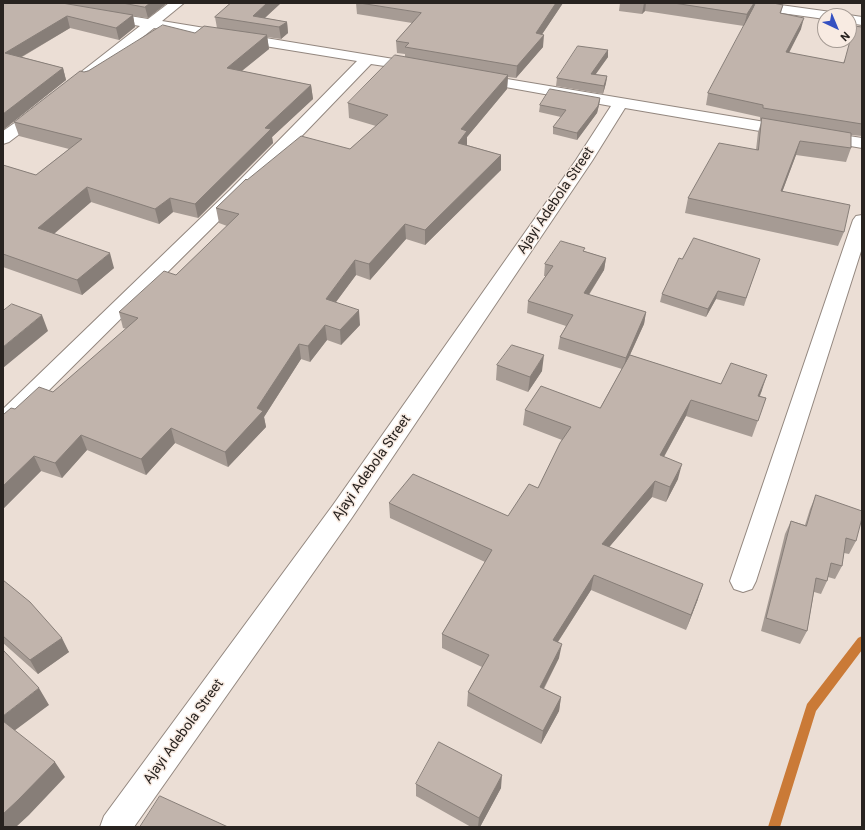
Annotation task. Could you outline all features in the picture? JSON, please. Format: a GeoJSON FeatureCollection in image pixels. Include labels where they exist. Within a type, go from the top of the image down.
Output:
{"type":"FeatureCollection","features":[{"type":"Feature","properties":{"kind":"street"},"geometry":{"type":"LineString","coordinates":[[72,86],[177,3]]}},
{"type":"Feature","properties":{"kind":"street"},"geometry":{"type":"LineString","coordinates":[[738,3],[817,14]]}},
{"type":"Feature","properties":{"kind":"street"},"geometry":{"type":"LineString","coordinates":[[90,14],[429,69]]}},
{"type":"Feature","properties":{"kind":"street"},"geometry":{"type":"LineString","coordinates":[[3,422],[236,194],[368,58]]}},
{"type":"Feature","properties":{"kind":"street"},"geometry":{"type":"LineString","coordinates":[[460,74],[621,103],[862,143]]}},
{"type":"Feature","properties":{"kind":"street"},"geometry":{"type":"LineString","coordinates":[[3,139],[54,100]]}},
{"type":"Feature","properties":{"kind":"street","name":"Ajayi Adebola Street"},"geometry":{"type":"LineString","coordinates":[[115,827],[342,512],[584,161],[621,103]]}},
{"type":"Feature","properties":{"kind":"street"},"geometry":{"type":"LineString","coordinates":[[743,581],[862,220]]}},
{"type":"Feature","properties":{"kind":"building"},"geometry":{"type":"Polygon","coordinates":[[[3,3],[62,3],[133,15],[116,28],[67,16],[5,53],[63,68],[3,114],[3,3]]]}},
{"type":"Feature","properties":{"kind":"building"},"geometry":{"type":"Polygon","coordinates":[[[123,3],[150,3],[145,7],[123,3]]]}},
{"type":"Feature","properties":{"kind":"building"},"geometry":{"type":"Polygon","coordinates":[[[231,3],[267,3],[253,16],[287,22],[279,27],[215,17],[231,3]]]}},
{"type":"Feature","properties":{"kind":"building"},"geometry":{"type":"Polygon","coordinates":[[[360,3],[556,3],[536,33],[544,35],[517,66],[405,47],[409,43],[396,41],[421,13],[360,3]]]}},
{"type":"Feature","properties":{"kind":"building"},"geometry":{"type":"Polygon","coordinates":[[[674,3],[754,3],[747,14],[674,3]]]}},
{"type":"Feature","properties":{"kind":"building"},"geometry":{"type":"Polygon","coordinates":[[[756,3],[773,3],[783,5],[780,13],[804,18],[786,52],[844,63],[848,48],[857,48],[857,26],[862,27],[862,124],[763,108],[763,105],[708,93],[756,3]]]}},
{"type":"Feature","properties":{"kind":"building"},"geometry":{"type":"Polygon","coordinates":[[[163,25],[195,33],[204,26],[267,35],[227,68],[311,85],[265,128],[271,129],[195,204],[170,198],[155,209],[87,187],[38,228],[110,253],[77,280],[3,254],[3,165],[36,175],[82,139],[14,122],[80,71],[88,71],[163,25]]]}},
{"type":"Feature","properties":{"kind":"building"},"geometry":{"type":"Polygon","coordinates":[[[578,46],[608,50],[591,74],[607,76],[604,86],[557,78],[578,46]]]}},
{"type":"Feature","properties":{"kind":"building"},"geometry":{"type":"Polygon","coordinates":[[[395,55],[508,75],[461,129],[467,131],[458,143],[501,155],[425,230],[405,224],[369,264],[355,260],[326,299],[359,310],[340,330],[325,325],[308,346],[299,344],[257,408],[263,411],[225,452],[171,428],[141,459],[81,435],[55,463],[34,456],[3,486],[3,414],[11,408],[15,409],[39,387],[53,392],[138,318],[119,312],[164,271],[176,275],[239,214],[216,208],[246,179],[247,180],[301,136],[350,149],[388,115],[348,103],[395,55]]]}},
{"type":"Feature","properties":{"kind":"building"},"geometry":{"type":"Polygon","coordinates":[[[550,89],[600,98],[598,106],[577,133],[553,127],[566,110],[540,105],[550,89]]]}},
{"type":"Feature","properties":{"kind":"building"},"geometry":{"type":"Polygon","coordinates":[[[762,118],[851,133],[851,148],[800,141],[781,191],[850,205],[844,232],[688,198],[719,143],[758,150],[762,118]]]}},
{"type":"Feature","properties":{"kind":"building"},"geometry":{"type":"Polygon","coordinates":[[[694,238],[760,259],[746,298],[718,291],[708,309],[662,294],[679,258],[682,259],[694,238]]]}},
{"type":"Feature","properties":{"kind":"building"},"geometry":{"type":"Polygon","coordinates":[[[561,241],[585,248],[583,251],[606,258],[584,293],[646,312],[626,358],[560,337],[573,315],[528,301],[553,266],[545,264],[561,241]]]}},
{"type":"Feature","properties":{"kind":"building"},"geometry":{"type":"Polygon","coordinates":[[[12,304],[42,315],[3,347],[3,311],[12,304]]]}},
{"type":"Feature","properties":{"kind":"building"},"geometry":{"type":"Polygon","coordinates":[[[512,345],[544,355],[530,377],[497,365],[512,345]]]}},
{"type":"Feature","properties":{"kind":"building"},"geometry":{"type":"Polygon","coordinates":[[[630,355],[721,384],[731,363],[767,375],[758,396],[766,398],[758,421],[691,400],[660,455],[682,464],[670,487],[655,481],[602,544],[703,584],[691,615],[594,575],[553,640],[562,644],[540,687],[561,697],[543,731],[468,692],[489,655],[442,634],[492,550],[389,503],[413,474],[508,516],[529,484],[538,488],[560,443],[571,427],[525,410],[541,386],[600,408],[630,355]]]}},
{"type":"Feature","properties":{"kind":"building"},"geometry":{"type":"Polygon","coordinates":[[[816,495],[862,511],[862,518],[856,541],[846,538],[842,566],[831,563],[827,581],[816,578],[807,631],[766,618],[791,521],[806,526],[816,495]]]}},
{"type":"Feature","properties":{"kind":"building"},"geometry":{"type":"Polygon","coordinates":[[[3,580],[30,602],[62,638],[30,660],[3,636],[3,580]]]}},
{"type":"Feature","properties":{"kind":"building"},"geometry":{"type":"Polygon","coordinates":[[[4,651],[39,688],[3,716],[3,652],[4,651]]]}},
{"type":"Feature","properties":{"kind":"building"},"geometry":{"type":"Polygon","coordinates":[[[3,721],[55,762],[3,814],[3,721]]]}},
{"type":"Feature","properties":{"kind":"building"},"geometry":{"type":"Polygon","coordinates":[[[439,742],[502,775],[479,818],[416,784],[439,742]]]}},
{"type":"Feature","properties":{"kind":"building"},"geometry":{"type":"Polygon","coordinates":[[[160,796],[228,827],[140,827],[160,796]]]}},
{"type":"Feature","properties":{"kind":"waterway"},"geometry":{"type":"LineString","coordinates":[[774,827],[811,708],[862,641]]}}]}
